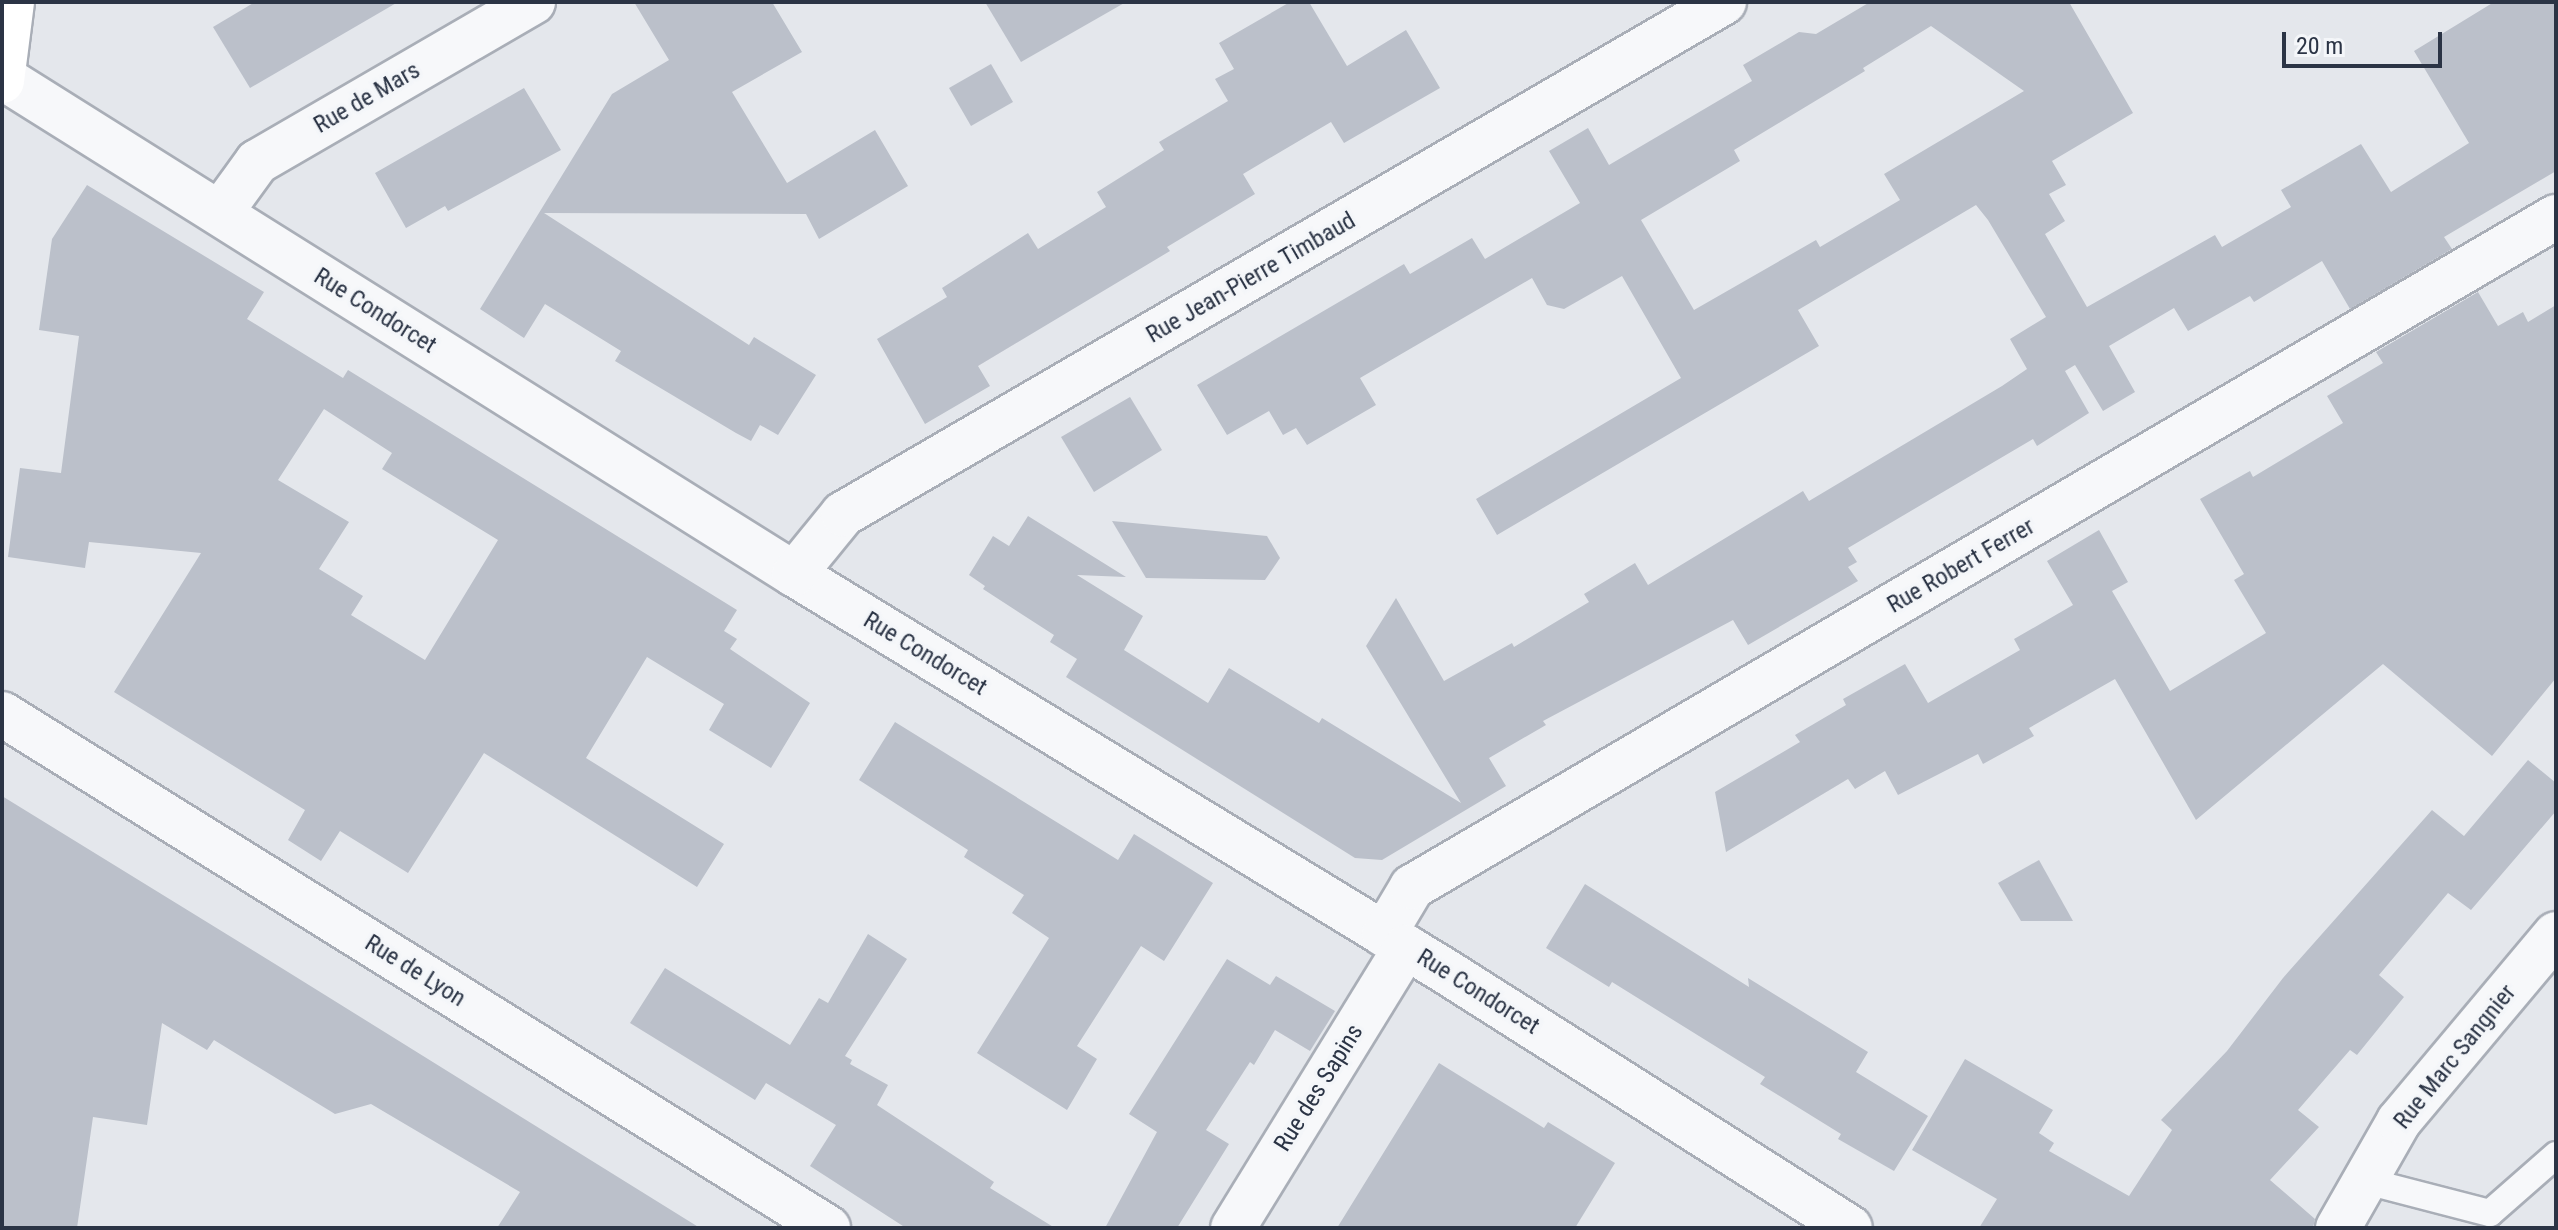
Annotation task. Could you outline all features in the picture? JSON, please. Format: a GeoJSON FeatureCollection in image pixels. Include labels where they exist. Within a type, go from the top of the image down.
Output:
{"type":"FeatureCollection","features":[{"type":"Feature","properties":{"kind":"main road"},"geometry":{"type":"LineString","coordinates":[[2,78],[12,2]]}},
{"type":"Feature","properties":{"kind":"street","name":"Rue de Mars"},"geometry":{"type":"LineString","coordinates":[[220,213],[257,162],[533,2]]}},
{"type":"Feature","properties":{"kind":"street","name":"Rue Jean-Pierre Timbaud"},"geometry":{"type":"LineString","coordinates":[[794,574],[843,514],[1724,2]]}},
{"type":"Feature","properties":{"kind":"street","name":"Rue Condorcet"},"geometry":{"type":"LineString","coordinates":[[2,78],[794,574],[1395,940],[1850,1228]]}},
{"type":"Feature","properties":{"kind":"street","name":"Rue Robert Ferrer"},"geometry":{"type":"LineString","coordinates":[[1395,940],[1412,887],[2556,217]]}},
{"type":"Feature","properties":{"kind":"street","name":"Rue de Lyon"},"geometry":{"type":"LineString","coordinates":[[2,714],[828,1228]]}},
{"type":"Feature","properties":{"kind":"street","name":"Rue Marc Sangnier"},"geometry":{"type":"LineString","coordinates":[[2338,1228],[2399,1121],[2556,934]]}},
{"type":"Feature","properties":{"kind":"street","name":"Rue des Sapins"},"geometry":{"type":"LineString","coordinates":[[1233,1228],[1395,940]]}},
{"type":"Feature","properties":{"kind":"lane"},"geometry":{"type":"LineString","coordinates":[[2366,1181],[2490,1213],[2556,1155]]}},
{"type":"Feature","properties":{"kind":"building"},"geometry":{"type":"Polygon","coordinates":[[[255,2],[398,2],[250,88],[213,27],[255,2]]]}},
{"type":"Feature","properties":{"kind":"building"},"geometry":{"type":"Polygon","coordinates":[[[634,2],[772,2],[802,52],[732,92],[787,183],[875,130],[908,186],[819,239],[806,214],[544,213],[749,345],[754,337],[816,375],[778,435],[760,425],[751,441],[736,433],[615,361],[621,351],[545,304],[524,338],[480,309],[612,94],[669,60],[634,2]]]}},
{"type":"Feature","properties":{"kind":"building"},"geometry":{"type":"Polygon","coordinates":[[[985,2],[1126,2],[1021,62],[985,2]]]}},
{"type":"Feature","properties":{"kind":"building"},"geometry":{"type":"Polygon","coordinates":[[[1290,2],[1309,2],[1347,66],[1406,30],[1440,88],[1344,143],[1331,122],[1243,174],[1255,194],[1167,247],[1170,251],[978,366],[990,386],[925,424],[877,339],[947,297],[942,288],[1028,233],[1038,249],[1106,207],[1097,192],[1164,150],[1159,142],[1228,101],[1215,79],[1234,69],[1219,43],[1290,2]]]}},
{"type":"Feature","properties":{"kind":"building"},"geometry":{"type":"Polygon","coordinates":[[[1870,2],[2069,2],[2133,113],[2052,161],[2066,185],[2049,194],[2065,221],[2045,234],[2087,307],[2215,235],[2222,247],[2291,207],[2281,190],[2361,144],[2391,192],[2469,143],[2414,51],[2494,2],[2556,2],[2556,171],[2444,237],[2452,249],[2350,309],[2322,261],[2254,302],[2250,296],[2188,331],[2174,308],[2109,346],[2135,392],[2103,411],[2075,365],[2065,371],[2089,413],[2037,446],[2033,439],[1848,548],[1857,562],[1848,567],[1858,581],[1748,645],[1733,620],[1543,721],[1546,725],[1489,758],[1506,786],[1382,860],[1355,858],[1066,677],[1077,659],[1050,642],[1054,635],[983,589],[985,586],[969,575],[993,536],[1009,546],[1028,516],[1126,577],[1077,575],[1143,616],[1124,650],[1208,703],[1229,668],[1319,723],[1322,718],[1461,803],[1366,646],[1396,598],[1444,681],[1512,643],[1514,647],[1589,602],[1584,594],[1635,563],[1648,585],[1803,491],[1809,501],[2002,386],[2027,369],[2010,339],[2046,317],[1988,220],[1976,205],[1798,310],[1819,346],[1497,535],[1476,499],[1681,378],[1622,276],[1564,309],[1547,305],[1532,278],[1360,378],[1376,405],[1307,445],[1296,428],[1283,435],[1269,411],[1227,435],[1197,385],[1404,264],[1410,274],[1472,238],[1485,259],[1580,203],[1549,151],[1588,128],[1609,165],[1752,81],[1743,65],[1799,32],[1816,34],[1870,2]],[[1931,26],[1863,68],[1865,71],[1734,150],[1740,161],[1641,220],[1694,310],[1816,240],[1820,247],[1900,200],[1884,174],[2024,91],[1931,26]]]}},
{"type":"Feature","properties":{"kind":"building"},"geometry":{"type":"Polygon","coordinates":[[[991,64],[1013,102],[971,126],[949,88],[991,64]]]}},
{"type":"Feature","properties":{"kind":"building"},"geometry":{"type":"Polygon","coordinates":[[[524,88],[561,150],[448,211],[445,206],[406,228],[375,173],[524,88]]]}},
{"type":"Feature","properties":{"kind":"building"},"geometry":{"type":"Polygon","coordinates":[[[87,185],[264,292],[247,319],[343,378],[348,370],[737,610],[724,631],[737,639],[730,649],[810,703],[771,768],[709,730],[724,704],[647,657],[586,758],[724,844],[697,887],[484,753],[408,873],[340,831],[321,861],[288,840],[305,810],[114,692],[201,553],[89,542],[85,568],[8,557],[20,468],[61,473],[79,336],[39,330],[52,239],[87,185]],[[324,409],[278,480],[349,522],[319,569],[363,596],[351,615],[425,660],[498,540],[382,469],[392,453],[324,409]]]}},
{"type":"Feature","properties":{"kind":"building"},"geometry":{"type":"Polygon","coordinates":[[[2478,292],[2498,326],[2523,312],[2528,322],[2556,305],[2556,678],[2492,756],[2383,664],[2196,820],[2115,679],[2029,728],[2034,736],[1983,764],[1978,754],[1898,795],[1885,771],[1855,789],[1848,779],[1726,852],[1715,792],[1800,742],[1795,735],[1846,705],[1843,699],[1905,664],[1928,703],[2020,650],[2014,639],[2073,605],[2047,561],[2099,530],[2128,582],[2112,591],[2170,691],[2266,633],[2234,580],[2244,574],[2200,499],[2250,471],[2253,477],[2343,423],[2327,396],[2383,363],[2376,352],[2478,292]]]}},
{"type":"Feature","properties":{"kind":"building"},"geometry":{"type":"Polygon","coordinates":[[[1130,397],[1162,450],[1094,492],[1061,437],[1130,397]]]}},
{"type":"Feature","properties":{"kind":"building"},"geometry":{"type":"Polygon","coordinates":[[[1112,521],[1267,536],[1280,558],[1265,580],[1146,578],[1112,521]]]}},
{"type":"Feature","properties":{"kind":"building"},"geometry":{"type":"Polygon","coordinates":[[[895,722],[1118,860],[1134,834],[1213,883],[1164,961],[1141,946],[1077,1046],[1097,1059],[1067,1110],[977,1053],[1049,938],[1012,913],[1024,895],[964,857],[968,850],[859,780],[895,722]]]}},
{"type":"Feature","properties":{"kind":"building"},"geometry":{"type":"Polygon","coordinates":[[[2528,760],[2556,783],[2556,811],[2471,910],[2448,893],[2379,975],[2404,997],[2357,1055],[2350,1050],[2298,1110],[2319,1127],[2270,1180],[2315,1219],[2313,1228],[1979,1228],[1997,1199],[1912,1150],[1965,1059],[2053,1110],[2039,1133],[2054,1143],[2049,1151],[2129,1196],[2172,1130],[2161,1120],[2227,1051],[2283,978],[2432,810],[2464,836],[2528,760]]]}},
{"type":"Feature","properties":{"kind":"building"},"geometry":{"type":"Polygon","coordinates":[[[2,796],[700,1228],[497,1228],[520,1192],[371,1104],[335,1114],[214,1040],[207,1050],[162,1023],[147,1125],[93,1117],[77,1228],[2,1228],[2,796]]]}},
{"type":"Feature","properties":{"kind":"building"},"geometry":{"type":"Polygon","coordinates":[[[2039,860],[2073,921],[2021,921],[1998,883],[2039,860]]]}},
{"type":"Feature","properties":{"kind":"building"},"geometry":{"type":"Polygon","coordinates":[[[1585,884],[1749,987],[1748,978],[1868,1052],[1856,1072],[1928,1116],[1894,1171],[1838,1139],[1841,1134],[1760,1084],[1765,1077],[1612,982],[1609,987],[1546,948],[1585,884]]]}},
{"type":"Feature","properties":{"kind":"building"},"geometry":{"type":"Polygon","coordinates":[[[868,934],[907,959],[845,1056],[852,1060],[850,1064],[888,1085],[877,1105],[994,1182],[990,1188],[1055,1228],[906,1228],[810,1166],[836,1125],[766,1083],[755,1100],[630,1023],[665,968],[790,1045],[819,998],[828,1003],[868,934]]]}},
{"type":"Feature","properties":{"kind":"building"},"geometry":{"type":"Polygon","coordinates":[[[1227,959],[1270,985],[1276,976],[1335,1011],[1310,1051],[1275,1030],[1254,1065],[1250,1062],[1206,1130],[1229,1144],[1177,1228],[1105,1228],[1157,1132],[1129,1114],[1227,959]]]}},
{"type":"Feature","properties":{"kind":"building"},"geometry":{"type":"Polygon","coordinates":[[[1439,1063],[1544,1128],[1548,1122],[1615,1163],[1575,1228],[1337,1228],[1439,1063]]]}}]}
